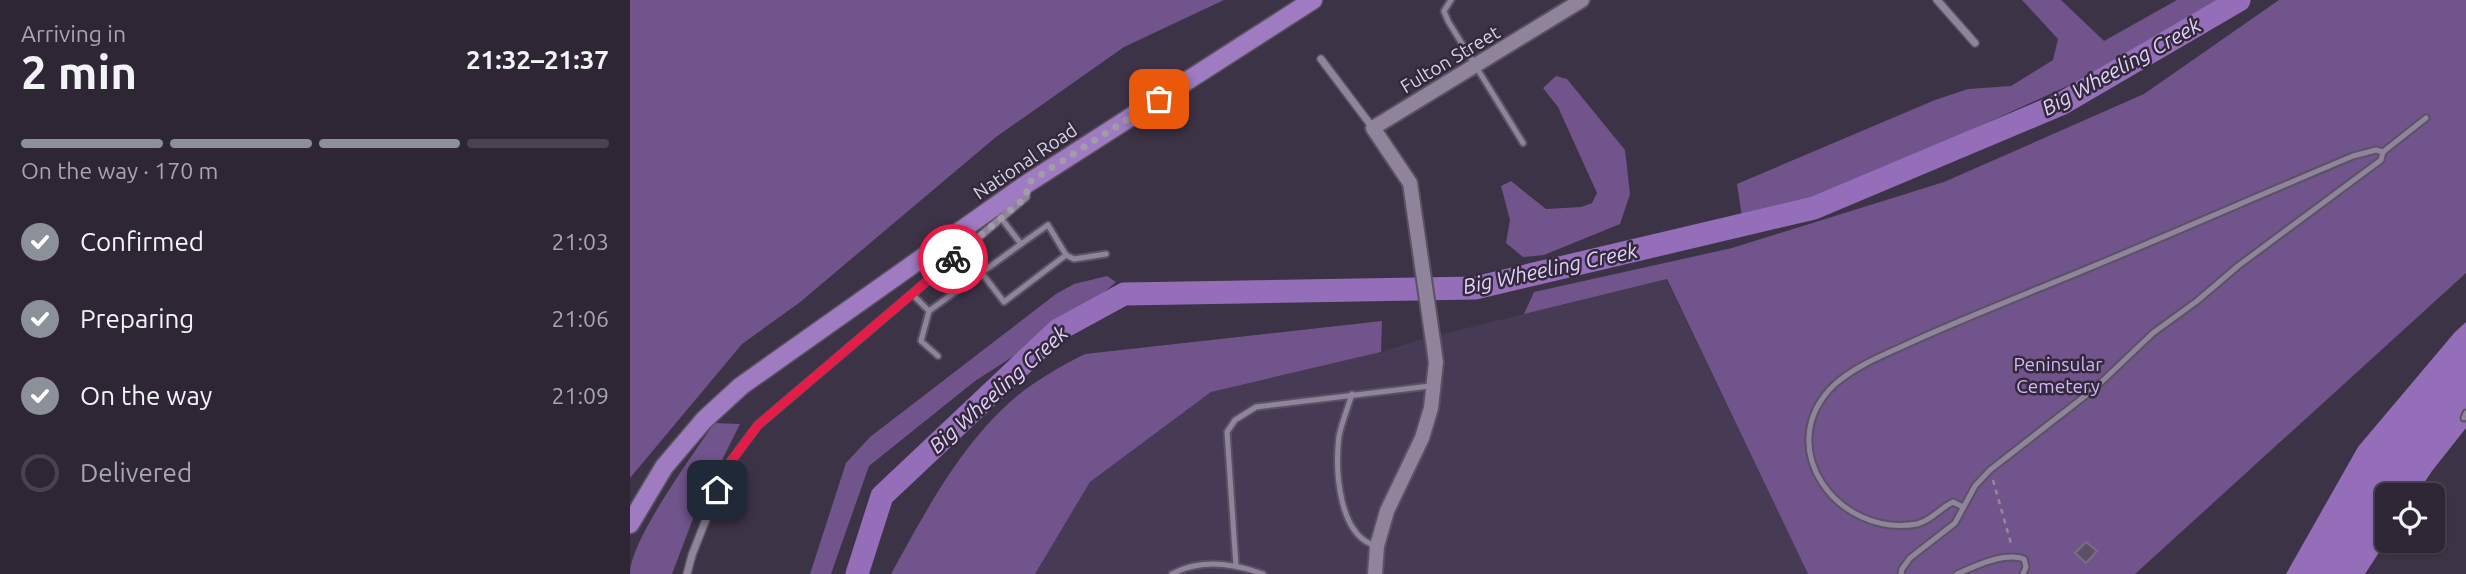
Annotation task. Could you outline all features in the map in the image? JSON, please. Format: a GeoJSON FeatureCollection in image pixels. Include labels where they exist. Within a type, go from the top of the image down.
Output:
{"type":"FeatureCollection","features":[{"type":"Feature","properties":{"kind":"main road","name":"National Road"},"geometry":{"type":"LineString","coordinates":[[630,524],[664,467],[704,420],[741,386],[1028,183],[1313,0]]}},
{"type":"Feature","properties":{"kind":"street","name":"Fulton Street"},"geometry":{"type":"LineString","coordinates":[[1373,128],[1582,0]]}},
{"type":"Feature","properties":{"kind":"street"},"geometry":{"type":"LineString","coordinates":[[1937,0],[1975,43]]}},
{"type":"Feature","properties":{"kind":"street"},"geometry":{"type":"LineString","coordinates":[[1321,59],[1410,183],[1436,362],[1431,408],[1422,438],[1387,511],[1377,546],[1375,574]]}},
{"type":"Feature","properties":{"kind":"street"},"geometry":{"type":"LineString","coordinates":[[687,574],[726,468],[758,425],[1026,197],[1028,183]]}},
{"type":"Feature","properties":{"kind":"lane"},"geometry":{"type":"LineString","coordinates":[[1451,0],[1444,11],[1448,21],[1522,143]]}},
{"type":"Feature","properties":{"kind":"lane"},"geometry":{"type":"LineString","coordinates":[[1901,574],[1910,558],[1955,523],[1975,486],[1990,470],[2094,389],[2153,333],[2381,160],[2383,152],[2426,118]]}},
{"type":"Feature","properties":{"kind":"lane"},"geometry":{"type":"LineString","coordinates":[[1963,507],[1953,502],[1921,523],[1901,526],[1882,525],[1844,509],[1816,474],[1810,452],[1811,427],[1819,404],[1834,386],[1858,366],[1945,327],[2353,156],[2376,150],[2383,152]]}},
{"type":"Feature","properties":{"kind":"lane"},"geometry":{"type":"LineString","coordinates":[[1001,218],[1021,244]]}},
{"type":"Feature","properties":{"kind":"lane"},"geometry":{"type":"LineString","coordinates":[[938,356],[921,341],[929,311],[1048,225],[1066,255],[1074,259],[1106,254]]}},
{"type":"Feature","properties":{"kind":"lane"},"geometry":{"type":"LineString","coordinates":[[981,272],[1004,302],[1066,255]]}},
{"type":"Feature","properties":{"kind":"lane"},"geometry":{"type":"LineString","coordinates":[[912,294],[929,311]]}},
{"type":"Feature","properties":{"kind":"lane"},"geometry":{"type":"LineString","coordinates":[[1236,566],[1228,428],[1235,420],[1256,407],[1434,386]]}},
{"type":"Feature","properties":{"kind":"lane"},"geometry":{"type":"LineString","coordinates":[[1352,394],[1340,434],[1340,493],[1358,537],[1365,543],[1377,546]]}},
{"type":"Feature","properties":{"kind":"lane"},"geometry":{"type":"LineString","coordinates":[[1956,574],[1979,564],[2015,556],[2024,559],[2026,567],[2023,574]]}},
{"type":"Feature","properties":{"kind":"lane"},"geometry":{"type":"LineString","coordinates":[[1172,574],[1195,565],[1225,563],[1263,574]]}},
{"type":"Feature","properties":{"kind":"path"},"geometry":{"type":"LineString","coordinates":[[1990,470],[2015,556]]}},
{"type":"Feature","properties":{"kind":"shaded area"},"geometry":{"type":"Polygon","coordinates":[[[1666,279],[1808,574],[1035,574],[1090,482],[1211,392],[1381,352],[1422,339],[1666,279]]]}},
{"type":"Feature","properties":{"kind":"shaded area"},"geometry":{"type":"Polygon","coordinates":[[[2466,322],[2466,428],[2424,483],[2375,483],[2375,553],[2379,553],[2365,574],[2286,574],[2358,447],[2466,322]]]}},
{"type":"Feature","properties":{"kind":"green space"},"geometry":{"type":"Polygon","coordinates":[[[630,0],[1224,0],[1124,47],[996,137],[799,303],[742,344],[630,478],[630,0]]]}},
{"type":"Feature","properties":{"kind":"green space"},"geometry":{"type":"Polygon","coordinates":[[[2022,0],[2061,0],[2104,41],[2177,0],[2222,0],[2129,58],[1842,189],[1742,217],[1737,184],[1935,100],[1968,89],[2011,86],[2053,60],[2058,39],[2022,0]]]}},
{"type":"Feature","properties":{"kind":"green space","name":"Peninsular Cemetery"},"geometry":{"type":"Polygon","coordinates":[[[2279,0],[2466,0],[2466,273],[2135,574],[1808,574],[1667,279],[1524,314],[1534,292],[1732,248],[1944,182],[2144,94],[2279,0]]]}},
{"type":"Feature","properties":{"kind":"green space"},"geometry":{"type":"Polygon","coordinates":[[[1556,76],[1567,79],[1625,150],[1630,194],[1620,224],[1544,255],[1523,257],[1506,243],[1510,220],[1501,186],[1511,181],[1546,209],[1581,207],[1592,203],[1597,193],[1558,107],[1543,88],[1556,76]]]}},
{"type":"Feature","properties":{"kind":"green space"},"geometry":{"type":"Polygon","coordinates":[[[1107,276],[1116,282],[1080,313],[975,381],[869,466],[831,574],[810,574],[846,463],[870,437],[1056,294],[1074,284],[1107,276]]]}},
{"type":"Feature","properties":{"kind":"green space"},"geometry":{"type":"Polygon","coordinates":[[[1382,321],[1381,352],[1211,392],[1090,482],[1035,574],[891,574],[946,479],[979,435],[1017,396],[1041,378],[1085,354],[1382,321]]]}},
{"type":"Feature","properties":{"kind":"green space"},"geometry":{"type":"Polygon","coordinates":[[[714,423],[740,424],[694,516],[672,574],[630,574],[640,541],[651,520],[714,423]]]}},
{"type":"Feature","properties":{"kind":"building"},"geometry":{"type":"Polygon","coordinates":[[[2086,542],[2097,551],[2086,563],[2075,553],[2086,542]]]}},
{"type":"Feature","properties":{"kind":"waterway","name":"Big Wheeling Creek"},"geometry":{"type":"LineString","coordinates":[[857,574],[882,496],[1058,330],[1124,294],[1475,288],[1814,208],[2061,104],[2239,0]]}},
{"type":"Feature","properties":{"kind":"way so far"},"geometry":{"type":"LineString","coordinates":[[953,259],[1026,197],[1028,183],[1159,99]]}},
{"type":"Feature","properties":{"kind":"route"},"geometry":{"type":"LineString","coordinates":[[717,490],[726,468],[758,425],[953,259]]}}]}
